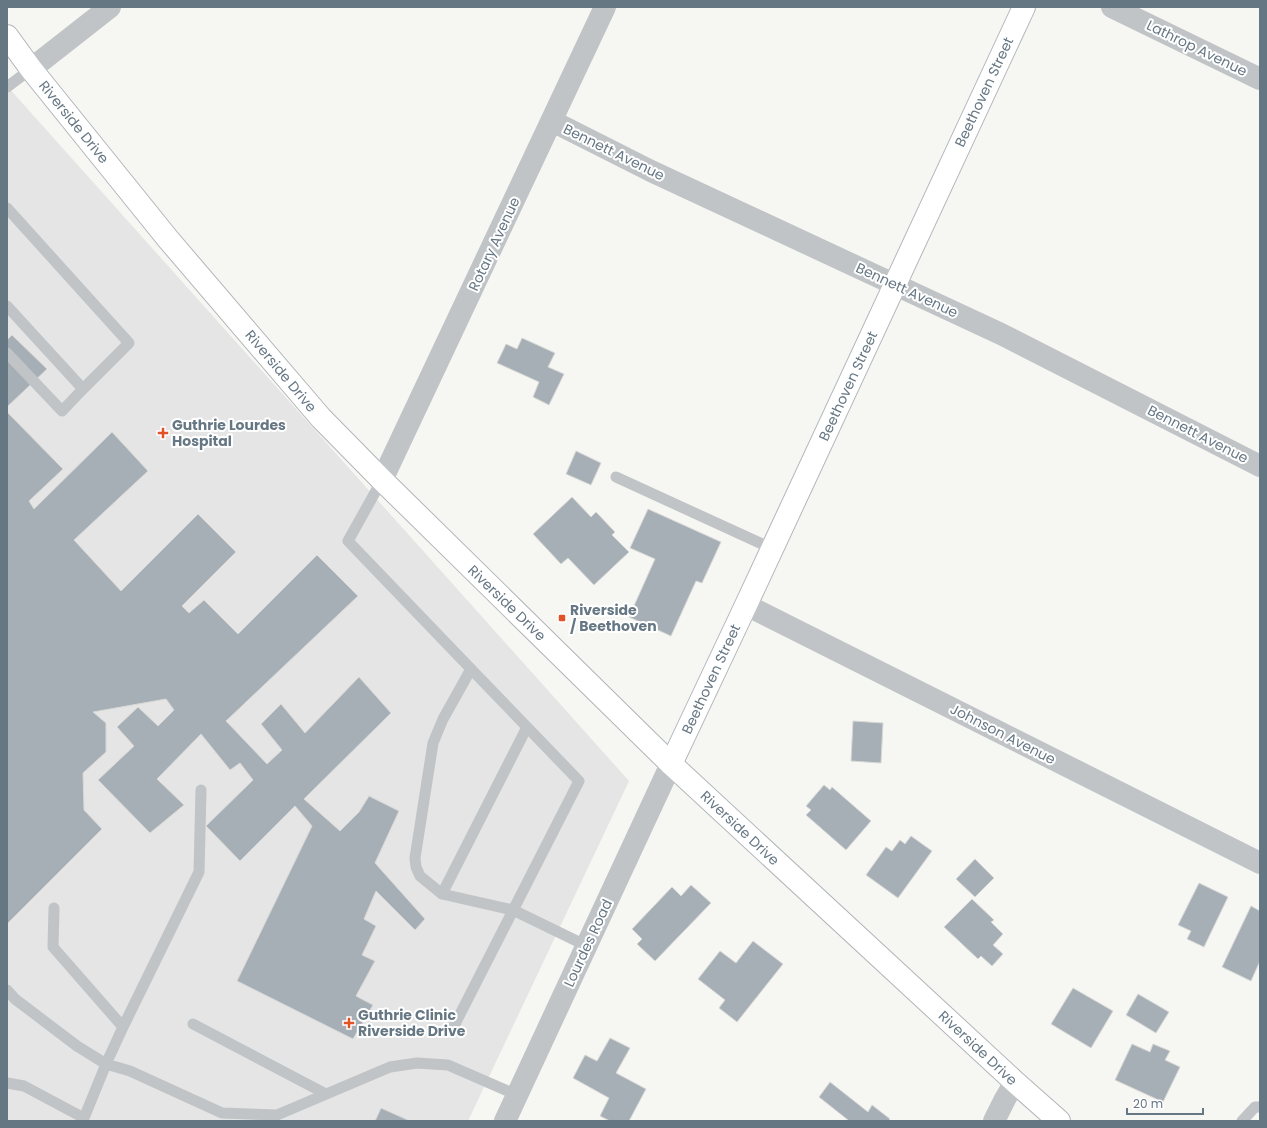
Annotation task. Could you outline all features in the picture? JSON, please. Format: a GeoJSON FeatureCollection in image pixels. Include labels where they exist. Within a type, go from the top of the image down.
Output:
{"type":"FeatureCollection","features":[{"type":"Feature","properties":{"kind":"main road","name":"Beethoven Street"},"geometry":{"type":"LineString","coordinates":[[671,764],[773,549],[1024,7]]}},
{"type":"Feature","properties":{"kind":"main road","name":"Riverside Drive"},"geometry":{"type":"LineString","coordinates":[[7,36],[31,69],[178,251],[321,418],[382,480],[671,764],[1015,1082],[1060,1121]]}},
{"type":"Feature","properties":{"kind":"street"},"geometry":{"type":"LineString","coordinates":[[31,69],[110,7]]}},
{"type":"Feature","properties":{"kind":"street","name":"Rotary Avenue"},"geometry":{"type":"LineString","coordinates":[[382,480],[605,7]]}},
{"type":"Feature","properties":{"kind":"street","name":"Lathrop Avenue"},"geometry":{"type":"LineString","coordinates":[[1112,7],[1260,79]]}},
{"type":"Feature","properties":{"kind":"street","name":"Bennett Avenue"},"geometry":{"type":"LineString","coordinates":[[552,121],[651,171],[1001,334],[1260,466]]}},
{"type":"Feature","properties":{"kind":"street","name":"Johnson Avenue"},"geometry":{"type":"LineString","coordinates":[[746,606],[1260,863]]}},
{"type":"Feature","properties":{"kind":"street","name":"Lourdes Road"},"geometry":{"type":"LineString","coordinates":[[505,1121],[671,764]]}},
{"type":"Feature","properties":{"kind":"street"},"geometry":{"type":"LineString","coordinates":[[994,1121],[1015,1082]]}},
{"type":"Feature","properties":{"kind":"lane"},"geometry":{"type":"LineString","coordinates":[[7,87],[31,69]]}},
{"type":"Feature","properties":{"kind":"lane"},"geometry":{"type":"LineString","coordinates":[[7,208],[129,343],[62,411],[7,354]]}},
{"type":"Feature","properties":{"kind":"lane"},"geometry":{"type":"LineString","coordinates":[[7,306],[83,389]]}},
{"type":"Feature","properties":{"kind":"lane"},"geometry":{"type":"LineString","coordinates":[[616,477],[773,549]]}},
{"type":"Feature","properties":{"kind":"lane"},"geometry":{"type":"LineString","coordinates":[[382,480],[348,542],[470,670],[580,781],[454,1026]]}},
{"type":"Feature","properties":{"kind":"lane"},"geometry":{"type":"LineString","coordinates":[[470,670],[442,719],[433,743],[415,858],[416,867],[420,876],[442,894],[513,910],[587,946]]}},
{"type":"Feature","properties":{"kind":"lane"},"geometry":{"type":"LineString","coordinates":[[442,894],[527,727]]}},
{"type":"Feature","properties":{"kind":"lane"},"geometry":{"type":"LineString","coordinates":[[7,1083],[24,1086],[88,1119],[106,1064],[199,872],[201,790]]}},
{"type":"Feature","properties":{"kind":"lane"},"geometry":{"type":"LineString","coordinates":[[54,908],[54,947],[123,1027]]}},
{"type":"Feature","properties":{"kind":"lane"},"geometry":{"type":"LineString","coordinates":[[7,990],[15,999],[77,1046],[106,1064],[130,1071],[222,1113],[277,1116],[390,1067],[417,1063],[448,1065],[517,1095]]}},
{"type":"Feature","properties":{"kind":"lane"},"geometry":{"type":"LineString","coordinates":[[193,1024],[326,1094]]}},
{"type":"Feature","properties":{"kind":"lane"},"geometry":{"type":"LineString","coordinates":[[1242,1121],[1255,1108],[1260,1107]]}},
{"type":"Feature","properties":{"kind":"shaded area","name":"Guthrie Lourdes Hospital"},"geometry":{"type":"Polygon","coordinates":[[[7,86],[629,781],[468,1121],[7,1121],[7,86]]]}},
{"type":"Feature","properties":{"kind":"building"},"geometry":{"type":"Polygon","coordinates":[[[12,335],[47,369],[7,407],[7,340],[12,335]]]}},
{"type":"Feature","properties":{"kind":"building"},"geometry":{"type":"Polygon","coordinates":[[[522,338],[555,353],[548,367],[564,374],[549,405],[533,397],[539,382],[497,363],[506,344],[517,349],[522,338]]]}},
{"type":"Feature","properties":{"kind":"building"},"geometry":{"type":"Polygon","coordinates":[[[7,412],[63,469],[29,501],[34,509],[112,432],[148,471],[74,540],[121,591],[198,514],[236,552],[182,606],[189,613],[204,600],[238,634],[317,555],[358,596],[226,721],[267,764],[282,750],[261,724],[281,704],[305,733],[359,677],[391,713],[304,799],[340,831],[359,812],[369,796],[399,811],[375,863],[425,919],[415,930],[376,891],[364,919],[376,926],[362,955],[375,961],[356,996],[373,1005],[353,1039],[237,981],[312,826],[295,806],[240,861],[206,826],[253,780],[240,763],[230,770],[201,734],[157,779],[184,805],[150,833],[98,780],[134,746],[117,727],[138,707],[158,726],[174,710],[166,699],[93,712],[106,723],[106,752],[83,773],[84,810],[102,829],[7,924],[7,412]]]}},
{"type":"Feature","properties":{"kind":"building"},"geometry":{"type":"Polygon","coordinates":[[[576,451],[601,463],[591,485],[566,474],[576,451]]]}},
{"type":"Feature","properties":{"kind":"building"},"geometry":{"type":"Polygon","coordinates":[[[572,497],[591,517],[596,512],[615,532],[612,535],[629,552],[594,585],[568,558],[561,564],[533,534],[572,497]]]}},
{"type":"Feature","properties":{"kind":"building"},"geometry":{"type":"Polygon","coordinates":[[[648,509],[721,542],[702,583],[696,581],[671,636],[629,617],[655,559],[630,548],[648,509]]]}},
{"type":"Feature","properties":{"kind":"building"},"geometry":{"type":"Polygon","coordinates":[[[853,721],[883,723],[881,763],[851,761],[853,721]]]}},
{"type":"Feature","properties":{"kind":"building"},"geometry":{"type":"Polygon","coordinates":[[[824,785],[830,790],[832,787],[871,821],[846,850],[806,815],[811,810],[806,806],[824,785]]]}},
{"type":"Feature","properties":{"kind":"building"},"geometry":{"type":"Polygon","coordinates":[[[911,836],[932,851],[898,898],[866,875],[886,847],[892,851],[900,840],[905,844],[911,836]]]}},
{"type":"Feature","properties":{"kind":"building"},"geometry":{"type":"Polygon","coordinates":[[[975,859],[994,878],[975,897],[956,879],[975,859]]]}},
{"type":"Feature","properties":{"kind":"building"},"geometry":{"type":"Polygon","coordinates":[[[1199,883],[1228,897],[1204,947],[1187,939],[1191,931],[1178,925],[1199,883]]]}},
{"type":"Feature","properties":{"kind":"building"},"geometry":{"type":"Polygon","coordinates":[[[691,885],[711,903],[655,961],[637,944],[642,939],[632,929],[672,887],[681,896],[691,885]]]}},
{"type":"Feature","properties":{"kind":"building"},"geometry":{"type":"Polygon","coordinates":[[[972,899],[994,920],[991,922],[1003,934],[993,945],[1003,954],[992,966],[981,956],[978,959],[944,927],[972,899]]]}},
{"type":"Feature","properties":{"kind":"building"},"geometry":{"type":"Polygon","coordinates":[[[1251,906],[1260,911],[1260,961],[1251,981],[1222,967],[1251,906]]]}},
{"type":"Feature","properties":{"kind":"building"},"geometry":{"type":"Polygon","coordinates":[[[753,941],[783,964],[737,1022],[719,1008],[725,1000],[698,979],[720,951],[736,963],[753,941]]]}},
{"type":"Feature","properties":{"kind":"building"},"geometry":{"type":"Polygon","coordinates":[[[1073,988],[1113,1011],[1091,1048],[1051,1024],[1073,988]]]}},
{"type":"Feature","properties":{"kind":"building"},"geometry":{"type":"Polygon","coordinates":[[[1138,994],[1169,1012],[1156,1033],[1126,1015],[1138,994]]]}},
{"type":"Feature","properties":{"kind":"building"},"geometry":{"type":"Polygon","coordinates":[[[610,1038],[630,1048],[616,1073],[646,1089],[629,1121],[610,1121],[600,1116],[609,1098],[573,1078],[585,1055],[597,1061],[610,1038]]]}},
{"type":"Feature","properties":{"kind":"building"},"geometry":{"type":"Polygon","coordinates":[[[1132,1044],[1150,1052],[1153,1044],[1170,1051],[1165,1060],[1180,1067],[1163,1102],[1115,1080],[1132,1044]]]}},
{"type":"Feature","properties":{"kind":"building"},"geometry":{"type":"Polygon","coordinates":[[[830,1082],[868,1112],[872,1105],[890,1119],[888,1121],[847,1121],[848,1120],[819,1097],[830,1082]]]}},
{"type":"Feature","properties":{"kind":"building"},"geometry":{"type":"Polygon","coordinates":[[[381,1108],[410,1121],[375,1121],[381,1108]]]}},
{"type":"Feature","properties":{"kind":"place","name":"Guthrie Lourdes Hospital"},"geometry":{"type":"Point","coordinates":[163,433]}},
{"type":"Feature","properties":{"kind":"place","name":"Riverside / Beethoven"},"geometry":{"type":"Point","coordinates":[562,618]}},
{"type":"Feature","properties":{"kind":"place","name":"Guthrie Clinic Riverside Drive"},"geometry":{"type":"Point","coordinates":[349,1023]}}]}
